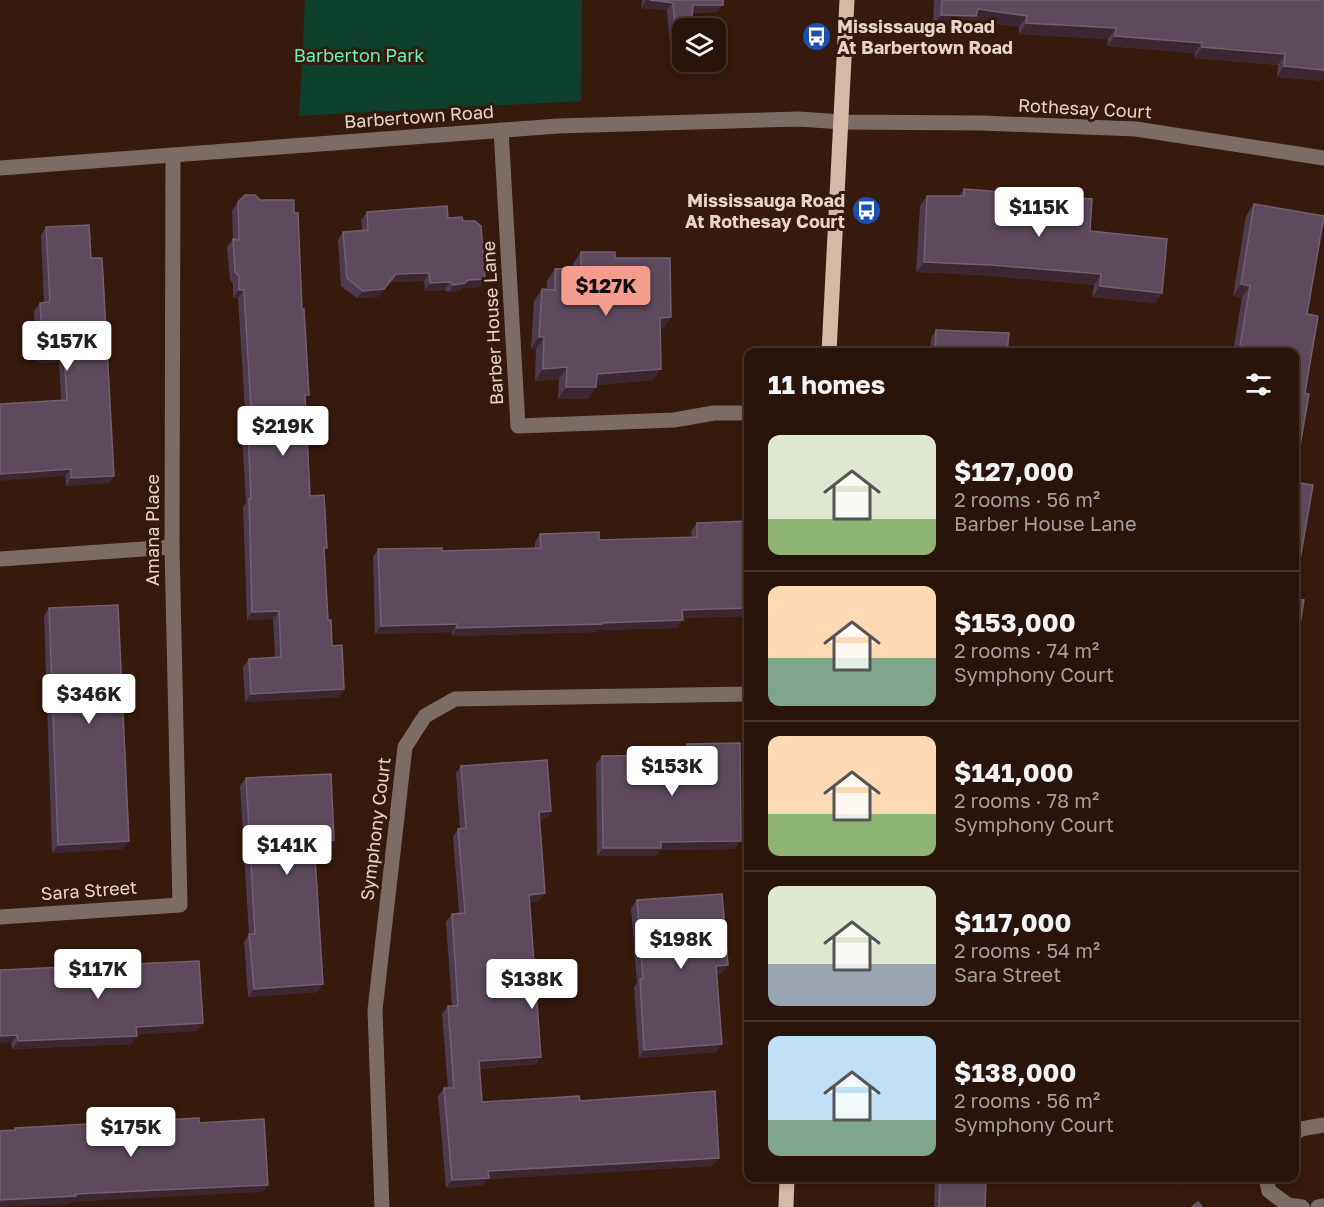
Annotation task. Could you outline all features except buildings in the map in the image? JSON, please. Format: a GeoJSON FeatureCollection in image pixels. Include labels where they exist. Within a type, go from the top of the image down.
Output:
{"type":"FeatureCollection","features":[{"type":"Feature","properties":{"kind":"main road"},"geometry":{"type":"LineString","coordinates":[[829,348],[847,0]]}},
{"type":"Feature","properties":{"kind":"main road"},"geometry":{"type":"LineString","coordinates":[[786,1207],[787,1182]]}},
{"type":"Feature","properties":{"kind":"street","name":"Barbertown Road"},"geometry":{"type":"LineString","coordinates":[[0,168],[501,130],[687,121],[800,119],[842,122]]}},
{"type":"Feature","properties":{"kind":"street","name":"Rothesay Court"},"geometry":{"type":"LineString","coordinates":[[842,122],[982,123],[1136,129],[1324,158]]}},
{"type":"Feature","properties":{"kind":"street","name":"Barber House Lane"},"geometry":{"type":"LineString","coordinates":[[501,130],[518,426],[674,420],[714,413],[744,412]]}},
{"type":"Feature","properties":{"kind":"street","name":"Amana Place"},"geometry":{"type":"LineString","coordinates":[[173,155],[172,547],[180,904]]}},
{"type":"Feature","properties":{"kind":"street"},"geometry":{"type":"LineString","coordinates":[[0,559],[172,547]]}},
{"type":"Feature","properties":{"kind":"street","name":"Symphony Court"},"geometry":{"type":"LineString","coordinates":[[382,1207],[375,1010],[405,747],[425,716],[455,699],[744,694]]}},
{"type":"Feature","properties":{"kind":"street","name":"Sara Street"},"geometry":{"type":"LineString","coordinates":[[0,917],[180,904]]}},
{"type":"Feature","properties":{"kind":"street"},"geometry":{"type":"LineString","coordinates":[[1299,1131],[1324,1125]]}},
{"type":"Feature","properties":{"kind":"street"},"geometry":{"type":"LineString","coordinates":[[1267,1182],[1269,1191],[1287,1205],[1302,1207]]}},
{"type":"Feature","properties":{"kind":"street"},"geometry":{"type":"LineString","coordinates":[[1318,1207],[1324,1206]]}},
{"type":"Feature","properties":{"kind":"green space","name":"Barberton Park"},"geometry":{"type":"Polygon","coordinates":[[[305,0],[582,0],[581,101],[299,116],[305,0]]]}},
{"type":"Feature","properties":{"kind":"place","name":"Mississauga Road At Barbertown Road"},"geometry":{"type":"Point","coordinates":[816,37]}},
{"type":"Feature","properties":{"kind":"place","name":"Mississauga Road At Rothesay Court"},"geometry":{"type":"Point","coordinates":[866,211]}}]}
